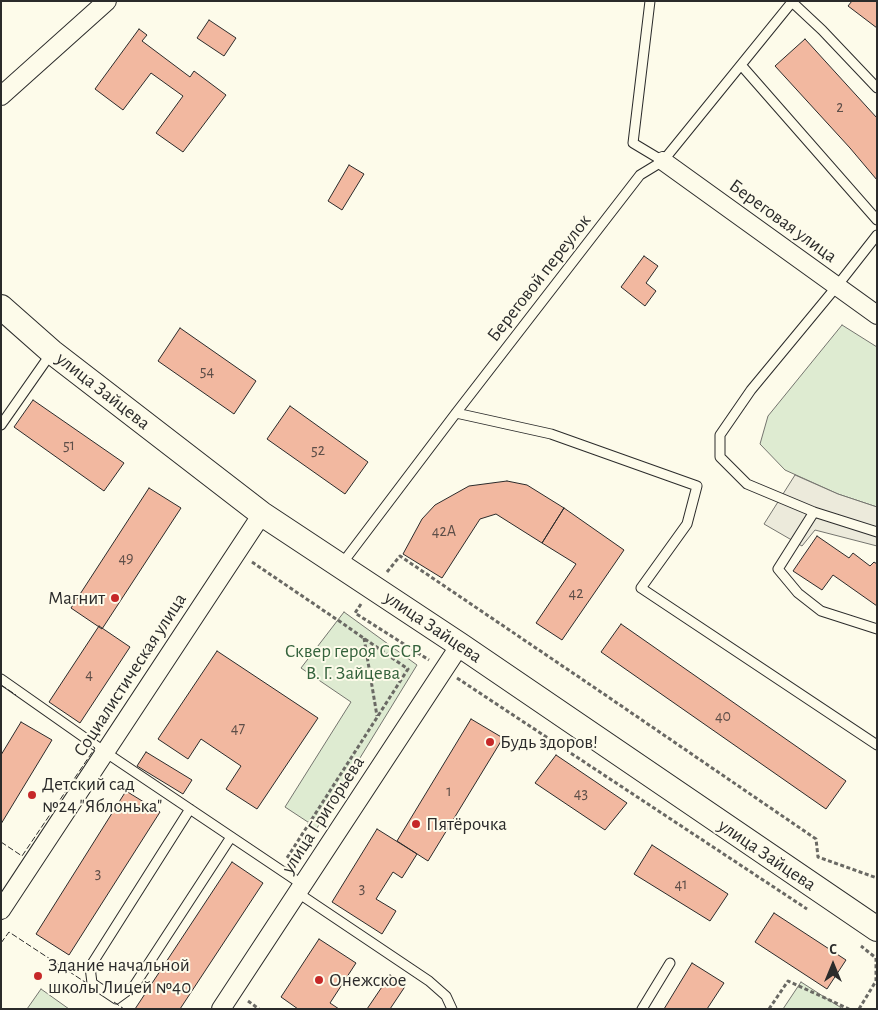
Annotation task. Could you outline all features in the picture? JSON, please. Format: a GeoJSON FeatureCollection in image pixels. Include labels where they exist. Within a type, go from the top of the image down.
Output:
{"type":"FeatureCollection","features":[{"type":"Feature","properties":{"kind":"main road","name":"улица Зайцева"},"geometry":{"type":"LineString","coordinates":[[1,307],[52,352],[262,514],[460,644],[869,938]]}},
{"type":"Feature","properties":{"kind":"street"},"geometry":{"type":"LineString","coordinates":[[1,96],[107,1]]}},
{"type":"Feature","properties":{"kind":"street","name":"Береговая улица"},"geometry":{"type":"LineString","coordinates":[[664,161],[877,315]]}},
{"type":"Feature","properties":{"kind":"street","name":"Социалистическая улица"},"geometry":{"type":"LineString","coordinates":[[1,910],[262,514]]}},
{"type":"Feature","properties":{"kind":"street","name":"улица Григорьева"},"geometry":{"type":"LineString","coordinates":[[222,1009],[460,644]]}},
{"type":"Feature","properties":{"kind":"lane"},"geometry":{"type":"LineString","coordinates":[[650,1],[633,143],[664,161],[792,1],[877,88]]}},
{"type":"Feature","properties":{"kind":"lane"},"geometry":{"type":"LineString","coordinates":[[741,65],[877,220]]}},
{"type":"Feature","properties":{"kind":"lane","name":"Береговой переулок"},"geometry":{"type":"LineString","coordinates":[[341,565],[640,175],[664,161]]}},
{"type":"Feature","properties":{"kind":"lane"},"geometry":{"type":"LineString","coordinates":[[877,235],[751,390],[720,435],[720,457],[747,484],[814,512],[877,532]]}},
{"type":"Feature","properties":{"kind":"lane"},"geometry":{"type":"LineString","coordinates":[[1,425],[52,352]]}},
{"type":"Feature","properties":{"kind":"lane"},"geometry":{"type":"LineString","coordinates":[[456,413],[551,434],[697,486],[687,524],[641,588],[877,745]]}},
{"type":"Feature","properties":{"kind":"lane"},"geometry":{"type":"LineString","coordinates":[[814,512],[778,569],[798,593],[821,611],[877,629]]}},
{"type":"Feature","properties":{"kind":"lane"},"geometry":{"type":"LineString","coordinates":[[1,679],[105,752],[280,869],[300,889],[429,981],[446,996],[452,1009]]}},
{"type":"Feature","properties":{"kind":"lane"},"geometry":{"type":"LineString","coordinates":[[190,809],[90,967],[92,982],[116,999],[134,986],[231,837]]}},
{"type":"Feature","properties":{"kind":"lane"},"geometry":{"type":"LineString","coordinates":[[642,1009],[670,963]]}},
{"type":"Feature","properties":{"kind":"path"},"geometry":{"type":"LineString","coordinates":[[237,552],[408,669],[280,869]]}},
{"type":"Feature","properties":{"kind":"path"},"geometry":{"type":"LineString","coordinates":[[812,913],[444,669],[355,613],[400,556],[816,839],[818,857],[877,878]]}},
{"type":"Feature","properties":{"kind":"path"},"geometry":{"type":"LineString","coordinates":[[364,638],[377,717]]}},
{"type":"Feature","properties":{"kind":"path"},"geometry":{"type":"LineString","coordinates":[[859,1009],[876,981],[876,958],[869,938]]}},
{"type":"Feature","properties":{"kind":"path"},"geometry":{"type":"LineString","coordinates":[[769,1009],[788,981],[849,1009]]}},
{"type":"Feature","properties":{"kind":"green space"},"geometry":{"type":"Polygon","coordinates":[[[842,325],[877,347],[877,507],[838,494],[785,470],[760,444],[768,416],[842,325]]]}},
{"type":"Feature","properties":{"kind":"green space","name":"Сквер героя СССР В. Г. Зайцева"},"geometry":{"type":"Polygon","coordinates":[[[344,612],[417,665],[317,828],[285,807],[351,702],[301,668],[344,612]]]}},
{"type":"Feature","properties":{"kind":"green space"},"geometry":{"type":"Polygon","coordinates":[[[801,982],[843,1009],[783,1009],[801,982]]]}},
{"type":"Feature","properties":{"kind":"green space"},"geometry":{"type":"Polygon","coordinates":[[[41,989],[69,1009],[27,1009],[41,989]]]}},
{"type":"Feature","properties":{"kind":"shaded area"},"geometry":{"type":"Polygon","coordinates":[[[795,475],[838,494],[877,507],[877,546],[815,530],[802,546],[764,524],[795,475]]]}},
{"type":"Feature","properties":{"kind":"building"},"geometry":{"type":"Polygon","coordinates":[[[852,1],[877,1],[877,28],[848,6],[852,1]]]}},
{"type":"Feature","properties":{"kind":"building"},"geometry":{"type":"Polygon","coordinates":[[[209,20],[236,38],[224,56],[197,38],[209,20]]]}},
{"type":"Feature","properties":{"kind":"building"},"geometry":{"type":"Polygon","coordinates":[[[139,29],[147,35],[142,41],[190,77],[194,71],[226,95],[183,152],[156,133],[183,96],[151,73],[123,110],[95,89],[139,29]]]}},
{"type":"Feature","properties":{"kind":"building"},"geometry":{"type":"Polygon","coordinates":[[[805,39],[877,118],[877,180],[775,66],[805,39]]]}},
{"type":"Feature","properties":{"kind":"building"},"geometry":{"type":"Polygon","coordinates":[[[349,165],[364,174],[342,210],[328,201],[349,165]]]}},
{"type":"Feature","properties":{"kind":"building"},"geometry":{"type":"Polygon","coordinates":[[[644,256],[658,266],[646,283],[656,291],[645,306],[621,287],[644,256]]]}},
{"type":"Feature","properties":{"kind":"building"},"geometry":{"type":"Polygon","coordinates":[[[180,328],[256,381],[234,414],[158,361],[180,328]]]}},
{"type":"Feature","properties":{"kind":"building"},"geometry":{"type":"Polygon","coordinates":[[[33,400],[124,463],[104,491],[14,427],[33,400]]]}},
{"type":"Feature","properties":{"kind":"building"},"geometry":{"type":"Polygon","coordinates":[[[290,406],[368,462],[345,494],[267,439],[290,406]]]}},
{"type":"Feature","properties":{"kind":"building"},"geometry":{"type":"Polygon","coordinates":[[[507,481],[527,485],[564,508],[542,543],[496,514],[480,519],[442,578],[403,554],[422,519],[435,505],[469,486],[507,481]]]}},
{"type":"Feature","properties":{"kind":"building"},"geometry":{"type":"Polygon","coordinates":[[[149,488],[181,508],[102,629],[71,608],[149,488]]]}},
{"type":"Feature","properties":{"kind":"building"},"geometry":{"type":"Polygon","coordinates":[[[564,508],[624,550],[562,640],[536,623],[576,564],[542,543],[564,508]]]}},
{"type":"Feature","properties":{"kind":"building"},"geometry":{"type":"Polygon","coordinates":[[[817,536],[849,558],[853,553],[870,566],[874,562],[877,564],[877,606],[833,575],[822,590],[793,571],[817,536]]]}},
{"type":"Feature","properties":{"kind":"building"},"geometry":{"type":"Polygon","coordinates":[[[621,624],[846,781],[826,809],[601,652],[621,624]]]}},
{"type":"Feature","properties":{"kind":"building"},"geometry":{"type":"Polygon","coordinates":[[[99,626],[130,647],[80,723],[49,702],[99,626]]]}},
{"type":"Feature","properties":{"kind":"building"},"geometry":{"type":"Polygon","coordinates":[[[217,651],[318,718],[257,809],[226,789],[241,766],[201,739],[188,759],[158,739],[217,651]]]}},
{"type":"Feature","properties":{"kind":"building"},"geometry":{"type":"Polygon","coordinates":[[[471,719],[503,738],[428,861],[397,841],[471,719]]]}},
{"type":"Feature","properties":{"kind":"building"},"geometry":{"type":"Polygon","coordinates":[[[21,722],[52,740],[1,824],[1,755],[21,722]]]}},
{"type":"Feature","properties":{"kind":"building"},"geometry":{"type":"Polygon","coordinates":[[[146,752],[192,780],[183,794],[137,766],[146,752]]]}},
{"type":"Feature","properties":{"kind":"building"},"geometry":{"type":"Polygon","coordinates":[[[556,755],[627,803],[605,830],[535,783],[556,755]]]}},
{"type":"Feature","properties":{"kind":"building"},"geometry":{"type":"Polygon","coordinates":[[[126,791],[160,812],[69,955],[36,934],[126,791]]]}},
{"type":"Feature","properties":{"kind":"building"},"geometry":{"type":"Polygon","coordinates":[[[377,829],[417,854],[402,878],[393,872],[376,899],[396,911],[382,934],[332,902],[377,829]]]}},
{"type":"Feature","properties":{"kind":"building"},"geometry":{"type":"Polygon","coordinates":[[[652,845],[728,894],[710,921],[634,874],[652,845]]]}},
{"type":"Feature","properties":{"kind":"building"},"geometry":{"type":"Polygon","coordinates":[[[232,862],[263,883],[180,1009],[135,1009],[232,862]]]}},
{"type":"Feature","properties":{"kind":"building"},"geometry":{"type":"Polygon","coordinates":[[[774,913],[846,960],[827,989],[755,942],[774,913]]]}},
{"type":"Feature","properties":{"kind":"building","name":"Онежское"},"geometry":{"type":"Polygon","coordinates":[[[319,939],[356,963],[330,1003],[339,1009],[298,1009],[281,997],[319,939]]]}},
{"type":"Feature","properties":{"kind":"building"},"geometry":{"type":"Polygon","coordinates":[[[692,963],[724,983],[707,1009],[664,1009],[692,963]]]}},
{"type":"Feature","properties":{"kind":"building","name":"Онежское"},"geometry":{"type":"Polygon","coordinates":[[[390,975],[406,985],[390,1009],[367,1009],[390,975]]]}},
{"type":"Feature","properties":{"kind":"fence"},"geometry":{"type":"LineString","coordinates":[[1,685],[16,695]]}},
{"type":"Feature","properties":{"kind":"fence"},"geometry":{"type":"LineString","coordinates":[[1,842],[22,856],[95,748],[92,746]]}},
{"type":"Feature","properties":{"kind":"fence"},"geometry":{"type":"LineString","coordinates":[[1,943],[9,932],[91,986]]}},
{"type":"Feature","properties":{"kind":"fence"},"geometry":{"type":"LineString","coordinates":[[114,1002],[124,1009]]}},
{"type":"Feature","properties":{"kind":"place","name":"Магнит"},"geometry":{"type":"Point","coordinates":[115,598]}},
{"type":"Feature","properties":{"kind":"place","name":"Будь здоров!"},"geometry":{"type":"Point","coordinates":[490,742]}},
{"type":"Feature","properties":{"kind":"place","name":"Детский сад №24 \"Яблонька\""},"geometry":{"type":"Point","coordinates":[32,795]}},
{"type":"Feature","properties":{"kind":"place","name":"Пятёрочка"},"geometry":{"type":"Point","coordinates":[416,824]}},
{"type":"Feature","properties":{"kind":"place","name":"Здание начальной школы Лицей №40"},"geometry":{"type":"Point","coordinates":[38,976]}},
{"type":"Feature","properties":{"kind":"place","name":"Онежское"},"geometry":{"type":"Point","coordinates":[319,980]}}]}
